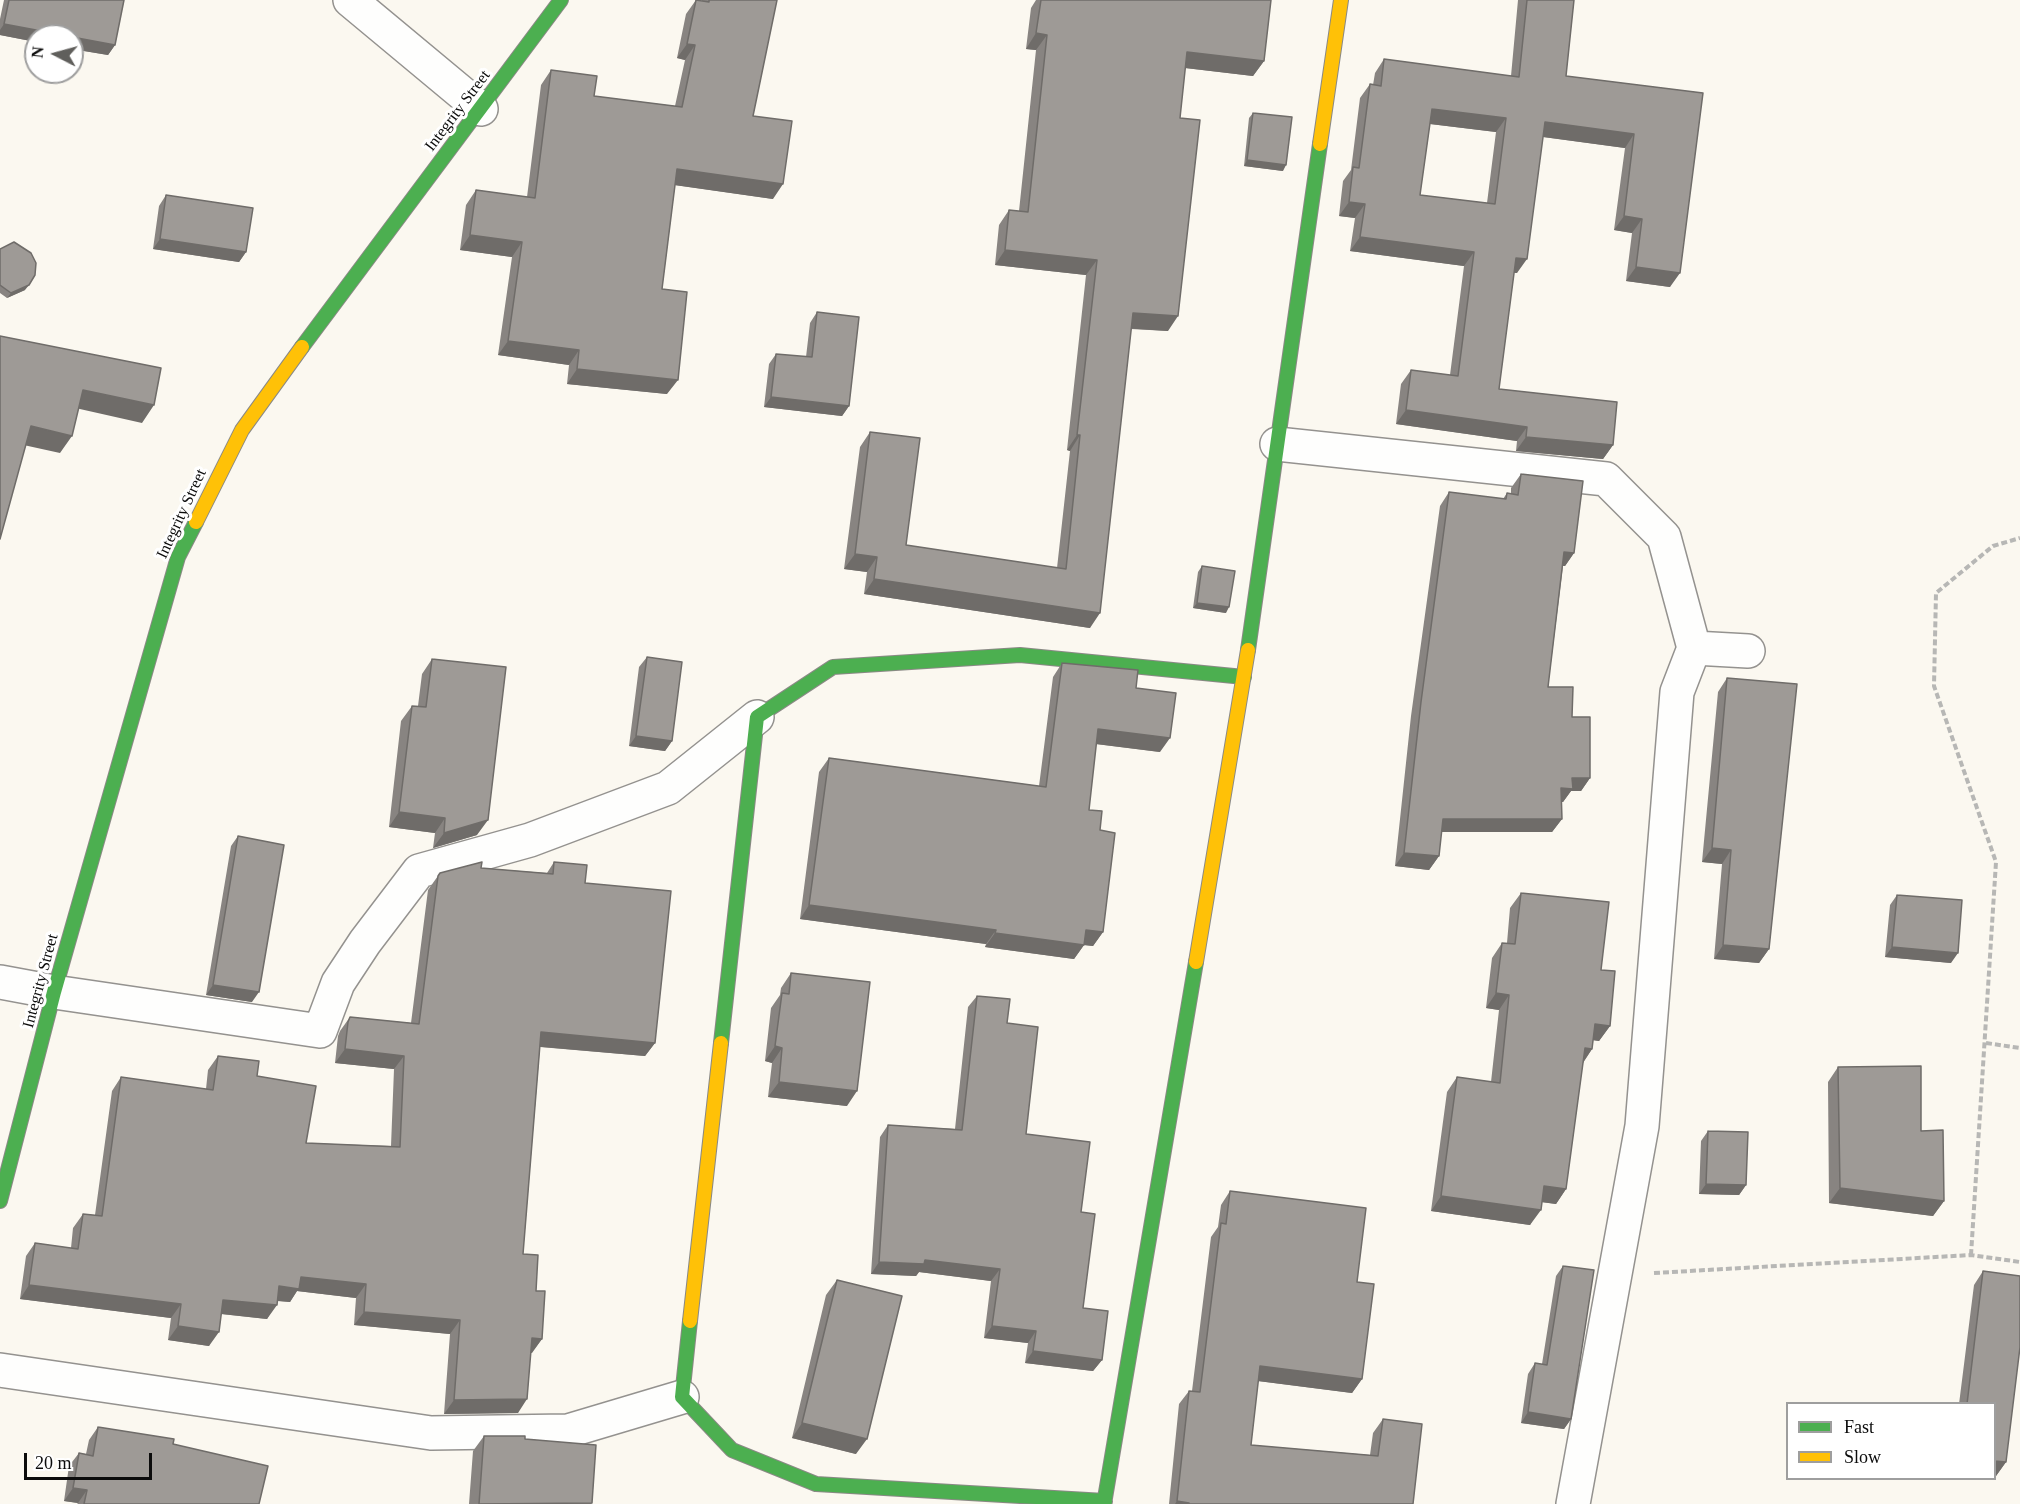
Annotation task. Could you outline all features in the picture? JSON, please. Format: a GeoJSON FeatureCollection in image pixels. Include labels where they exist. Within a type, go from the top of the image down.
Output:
{"type":"FeatureCollection","features":[{"type":"Feature","properties":{"kind":"street"},"geometry":{"type":"LineString","coordinates":[[350,0],[481,109]]}},
{"type":"Feature","properties":{"kind":"street","name":"Integrity Street"},"geometry":{"type":"LineString","coordinates":[[0,1202],[54,992],[178,557],[242,430],[338,296],[561,0]]}},
{"type":"Feature","properties":{"kind":"street"},"geometry":{"type":"LineString","coordinates":[[757,717],[682,1397],[732,1450],[816,1484],[1104,1503],[1244,677],[1341,0]]}},
{"type":"Feature","properties":{"kind":"street"},"geometry":{"type":"LineString","coordinates":[[1277,444],[1606,479],[1664,537],[1694,648],[1677,692],[1642,1126],[1573,1504]]}},
{"type":"Feature","properties":{"kind":"street"},"geometry":{"type":"LineString","coordinates":[[1694,648],[1748,651]]}},
{"type":"Feature","properties":{"kind":"street"},"geometry":{"type":"LineString","coordinates":[[0,982],[320,1031],[338,983],[365,942],[419,871],[530,840],[668,788],[757,717],[833,667],[1020,655],[1244,677]]}},
{"type":"Feature","properties":{"kind":"street"},"geometry":{"type":"LineString","coordinates":[[0,1370],[430,1433],[568,1431],[682,1397]]}},
{"type":"Feature","properties":{"kind":"path"},"geometry":{"type":"LineString","coordinates":[[1971,1255],[1996,861],[1934,686],[1936,593],[1993,546],[2020,538]]}},
{"type":"Feature","properties":{"kind":"path"},"geometry":{"type":"LineString","coordinates":[[1986,1043],[2020,1048]]}},
{"type":"Feature","properties":{"kind":"path"},"geometry":{"type":"LineString","coordinates":[[1614,1276],[1971,1255],[2020,1262]]}},
{"type":"Feature","properties":{"kind":"building"},"geometry":{"type":"Polygon","coordinates":[[[9,0],[124,0],[115,45],[84,39],[84,24],[24,24],[24,28],[4,24],[9,0]]]}},
{"type":"Feature","properties":{"kind":"building"},"geometry":{"type":"Polygon","coordinates":[[[696,0],[709,2],[709,0],[777,0],[753,116],[792,121],[783,184],[677,169],[662,289],[687,292],[678,380],[577,369],[579,350],[508,341],[522,242],[470,235],[476,190],[535,198],[551,70],[597,76],[594,96],[682,107],[695,45],[687,44],[696,0]]]}},
{"type":"Feature","properties":{"kind":"building"},"geometry":{"type":"Polygon","coordinates":[[[1041,0],[1271,0],[1264,61],[1187,52],[1180,118],[1200,120],[1178,316],[1133,313],[1100,613],[874,579],[877,557],[855,554],[870,432],[920,438],[906,545],[1066,569],[1080,435],[1077,435],[1097,260],[1005,250],[1009,210],[1028,212],[1047,35],[1036,33],[1041,0]]]}},
{"type":"Feature","properties":{"kind":"building"},"geometry":{"type":"Polygon","coordinates":[[[1527,0],[1574,0],[1566,76],[1703,93],[1680,273],[1636,267],[1642,219],[1624,216],[1634,134],[1545,122],[1527,259],[1516,258],[1499,389],[1617,402],[1613,445],[1526,437],[1527,427],[1406,410],[1411,370],[1458,376],[1474,252],[1360,237],[1365,204],[1349,202],[1353,167],[1359,168],[1370,84],[1381,86],[1384,59],[1519,77],[1527,0]],[[1432,109],[1420,195],[1495,204],[1506,118],[1432,109]]]}},
{"type":"Feature","properties":{"kind":"building"},"geometry":{"type":"Polygon","coordinates":[[[1253,113],[1292,117],[1286,165],[1247,160],[1253,113]]]}},
{"type":"Feature","properties":{"kind":"building"},"geometry":{"type":"Polygon","coordinates":[[[166,195],[253,208],[246,252],[160,239],[166,195]]]}},
{"type":"Feature","properties":{"kind":"building"},"geometry":{"type":"Polygon","coordinates":[[[14,242],[31,253],[36,263],[35,275],[29,285],[11,293],[0,285],[0,249],[14,242]]]}},
{"type":"Feature","properties":{"kind":"building"},"geometry":{"type":"Polygon","coordinates":[[[817,312],[859,317],[849,406],[771,397],[776,354],[812,357],[817,312]]]}},
{"type":"Feature","properties":{"kind":"building"},"geometry":{"type":"Polygon","coordinates":[[[0,336],[161,368],[154,405],[83,390],[72,436],[31,426],[0,539],[0,336]]]}},
{"type":"Feature","properties":{"kind":"building"},"geometry":{"type":"Polygon","coordinates":[[[1521,474],[1583,481],[1574,553],[1564,552],[1548,687],[1573,687],[1572,717],[1590,717],[1590,778],[1572,778],[1573,789],[1561,788],[1562,819],[1443,819],[1439,856],[1404,853],[1421,702],[1449,492],[1506,499],[1507,493],[1518,495],[1521,474]]]}},
{"type":"Feature","properties":{"kind":"building"},"geometry":{"type":"Polygon","coordinates":[[[1202,566],[1235,571],[1229,607],[1197,603],[1202,566]]]}},
{"type":"Feature","properties":{"kind":"building"},"geometry":{"type":"Polygon","coordinates":[[[647,657],[682,662],[672,741],[636,736],[647,657]]]}},
{"type":"Feature","properties":{"kind":"building"},"geometry":{"type":"Polygon","coordinates":[[[432,659],[506,667],[488,820],[444,833],[445,818],[399,812],[412,706],[426,707],[432,659]]]}},
{"type":"Feature","properties":{"kind":"building"},"geometry":{"type":"Polygon","coordinates":[[[1062,663],[1138,670],[1136,688],[1176,693],[1170,738],[1098,729],[1089,810],[1102,811],[1100,830],[1115,833],[1103,932],[1086,930],[1084,945],[995,933],[996,930],[809,905],[829,758],[1046,787],[1062,663]]]}},
{"type":"Feature","properties":{"kind":"building"},"geometry":{"type":"Polygon","coordinates":[[[1727,678],[1797,684],[1769,949],[1723,945],[1731,850],[1712,848],[1727,678]]]}},
{"type":"Feature","properties":{"kind":"building"},"geometry":{"type":"Polygon","coordinates":[[[238,836],[284,845],[259,992],[213,985],[238,836]]]}},
{"type":"Feature","properties":{"kind":"building"},"geometry":{"type":"Polygon","coordinates":[[[482,862],[481,868],[553,874],[554,862],[587,865],[585,883],[671,891],[655,1043],[541,1032],[523,1254],[538,1255],[536,1291],[545,1291],[542,1339],[532,1338],[527,1399],[454,1400],[460,1320],[364,1312],[366,1284],[301,1277],[299,1289],[279,1286],[277,1305],[223,1300],[219,1332],[178,1326],[181,1304],[29,1285],[35,1243],[78,1249],[83,1214],[102,1216],[121,1077],[213,1090],[218,1056],[259,1061],[257,1076],[316,1086],[306,1143],[400,1147],[404,1056],[345,1049],[348,1022],[350,1017],[419,1024],[438,876],[440,873],[482,862]]]}},
{"type":"Feature","properties":{"kind":"building"},"geometry":{"type":"Polygon","coordinates":[[[1521,893],[1609,902],[1601,970],[1615,971],[1610,1026],[1595,1024],[1592,1049],[1585,1048],[1566,1189],[1544,1186],[1541,1210],[1441,1196],[1457,1077],[1500,1083],[1509,995],[1496,993],[1502,943],[1515,944],[1521,893]]]}},
{"type":"Feature","properties":{"kind":"building"},"geometry":{"type":"Polygon","coordinates":[[[1897,895],[1962,900],[1958,953],[1892,947],[1897,895]]]}},
{"type":"Feature","properties":{"kind":"building"},"geometry":{"type":"Polygon","coordinates":[[[791,973],[870,982],[857,1091],[779,1082],[782,1048],[775,1046],[782,993],[789,994],[791,973]]]}},
{"type":"Feature","properties":{"kind":"building"},"geometry":{"type":"Polygon","coordinates":[[[977,996],[1010,999],[1007,1023],[1038,1027],[1026,1134],[1090,1142],[1081,1212],[1095,1214],[1083,1308],[1108,1311],[1102,1360],[1033,1351],[1036,1331],[992,1326],[1000,1269],[925,1260],[924,1264],[879,1262],[888,1125],[962,1130],[977,996]]]}},
{"type":"Feature","properties":{"kind":"building"},"geometry":{"type":"Polygon","coordinates":[[[1921,1066],[1921,1131],[1943,1130],[1944,1201],[1840,1188],[1838,1067],[1921,1066]]]}},
{"type":"Feature","properties":{"kind":"building"},"geometry":{"type":"Polygon","coordinates":[[[1708,1131],[1748,1132],[1746,1185],[1706,1184],[1708,1131]]]}},
{"type":"Feature","properties":{"kind":"building"},"geometry":{"type":"Polygon","coordinates":[[[1230,1191],[1366,1208],[1357,1282],[1374,1284],[1362,1379],[1260,1366],[1251,1445],[1378,1456],[1383,1419],[1422,1424],[1413,1504],[1189,1504],[1177,1501],[1189,1391],[1200,1392],[1221,1223],[1226,1224],[1230,1191]]]}},
{"type":"Feature","properties":{"kind":"building"},"geometry":{"type":"Polygon","coordinates":[[[1563,1266],[1594,1270],[1571,1419],[1528,1412],[1535,1363],[1547,1365],[1563,1266]]]}},
{"type":"Feature","properties":{"kind":"building"},"geometry":{"type":"Polygon","coordinates":[[[1983,1271],[2020,1276],[2020,1347],[2006,1462],[1996,1461],[1996,1402],[1967,1402],[1983,1271]]]}},
{"type":"Feature","properties":{"kind":"building"},"geometry":{"type":"Polygon","coordinates":[[[837,1280],[902,1296],[867,1439],[802,1423],[837,1280]]]}},
{"type":"Feature","properties":{"kind":"building"},"geometry":{"type":"Polygon","coordinates":[[[98,1427],[174,1439],[173,1444],[268,1466],[259,1504],[84,1504],[87,1490],[73,1488],[79,1453],[93,1456],[98,1427]]]}},
{"type":"Feature","properties":{"kind":"building"},"geometry":{"type":"Polygon","coordinates":[[[484,1436],[525,1436],[525,1439],[596,1445],[592,1503],[479,1504],[484,1436]]]}},
{"type":"Feature","properties":{"kind":"traffic: fast"},"geometry":{"type":"LineString","coordinates":[[302,347],[561,0]]}},
{"type":"Feature","properties":{"kind":"traffic: fast"},"geometry":{"type":"LineString","coordinates":[[1248,650],[1320,144]]}},
{"type":"Feature","properties":{"kind":"traffic: fast"},"geometry":{"type":"LineString","coordinates":[[0,1201],[54,992],[178,557],[196,522]]}},
{"type":"Feature","properties":{"kind":"traffic: fast"},"geometry":{"type":"LineString","coordinates":[[721,1043],[757,717],[833,667],[1020,655],[1244,677]]}},
{"type":"Feature","properties":{"kind":"traffic: fast"},"geometry":{"type":"LineString","coordinates":[[1104,1504],[1196,962]]}},
{"type":"Feature","properties":{"kind":"traffic: fast"},"geometry":{"type":"LineString","coordinates":[[690,1321],[682,1397],[732,1450],[816,1484],[1105,1501]]}},
{"type":"Feature","properties":{"kind":"traffic: slow"},"geometry":{"type":"LineString","coordinates":[[1320,144],[1341,0]]}},
{"type":"Feature","properties":{"kind":"traffic: slow"},"geometry":{"type":"LineString","coordinates":[[196,522],[242,430],[302,347]]}},
{"type":"Feature","properties":{"kind":"traffic: slow"},"geometry":{"type":"LineString","coordinates":[[1196,962],[1248,650]]}},
{"type":"Feature","properties":{"kind":"traffic: slow"},"geometry":{"type":"LineString","coordinates":[[690,1321],[721,1043]]}}]}
